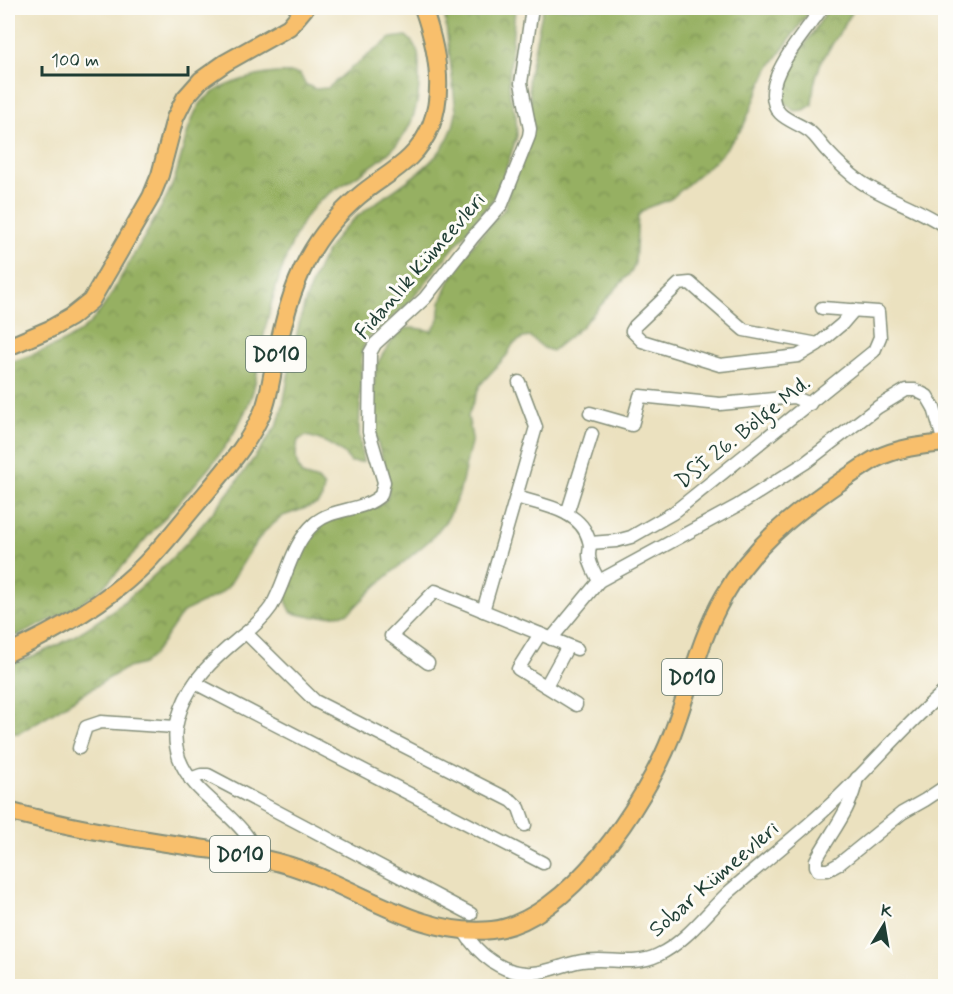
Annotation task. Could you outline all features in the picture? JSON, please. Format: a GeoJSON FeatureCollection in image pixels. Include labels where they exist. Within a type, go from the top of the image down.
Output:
{"type":"FeatureCollection","features":[{"type":"Feature","properties":{"kind":"main road"},"geometry":{"type":"LineString","coordinates":[[8,347],[50,329],[71,317],[91,301],[151,197],[160,175],[175,118],[185,98],[201,80],[225,63],[289,27],[305,8]]}},
{"type":"Feature","properties":{"kind":"main road","name":"D010"},"geometry":{"type":"LineString","coordinates":[[11,650],[54,631],[138,572],[238,456],[256,426],[265,404],[291,296],[308,259],[326,228],[360,195],[409,158],[421,145],[429,129],[436,106],[439,83],[435,46],[423,8]]}},
{"type":"Feature","properties":{"kind":"main road","name":"D010"},"geometry":{"type":"LineString","coordinates":[[8,811],[103,832],[257,857],[292,866],[427,924],[464,930],[501,928],[522,922],[537,915],[563,895],[604,849],[641,796],[656,771],[670,739],[709,628],[722,600],[736,576],[756,552],[783,524],[816,498],[876,459],[911,447],[944,443]]}},
{"type":"Feature","properties":{"kind":"street","name":"Fidanlık Kümeevleri"},"geometry":{"type":"LineString","coordinates":[[246,633],[271,607],[297,548],[315,524],[338,512],[367,505],[381,495],[384,482],[369,432],[370,352],[375,344],[425,297],[502,204],[529,136],[521,83],[531,8]]}},
{"type":"Feature","properties":{"kind":"street"},"geometry":{"type":"LineString","coordinates":[[822,8],[784,63],[775,81],[774,103],[781,115],[788,121],[807,129],[858,179],[887,198],[927,214],[945,227]]}},
{"type":"Feature","properties":{"kind":"street"},"geometry":{"type":"LineString","coordinates":[[818,344],[744,330],[690,283],[679,284],[634,326],[632,331],[642,341],[720,364],[798,356],[818,344],[842,324],[854,310]]}},
{"type":"Feature","properties":{"kind":"street"},"geometry":{"type":"LineString","coordinates":[[822,308],[854,310]]}},
{"type":"Feature","properties":{"kind":"street","name":"DSİ 26. Bölge Md."},"geometry":{"type":"LineString","coordinates":[[590,543],[631,537],[673,513],[874,351],[880,337],[878,312],[854,310]]}},
{"type":"Feature","properties":{"kind":"street"},"geometry":{"type":"LineString","coordinates":[[483,611],[537,427],[519,382]]}},
{"type":"Feature","properties":{"kind":"street"},"geometry":{"type":"LineString","coordinates":[[576,705],[518,669],[599,581],[737,506],[805,462],[878,407],[906,390],[915,390],[927,396],[934,408],[944,443]]}},
{"type":"Feature","properties":{"kind":"street"},"geometry":{"type":"LineString","coordinates":[[590,413],[632,425],[640,396],[720,404],[794,397],[810,404]]}},
{"type":"Feature","properties":{"kind":"street"},"geometry":{"type":"LineString","coordinates":[[567,514],[592,434]]}},
{"type":"Feature","properties":{"kind":"street"},"geometry":{"type":"LineString","coordinates":[[516,497],[567,514],[577,520],[586,531],[590,543],[589,556],[599,581]]}},
{"type":"Feature","properties":{"kind":"street"},"geometry":{"type":"LineString","coordinates":[[428,663],[391,636],[435,591],[573,648],[546,686]]}},
{"type":"Feature","properties":{"kind":"street"},"geometry":{"type":"LineString","coordinates":[[257,857],[247,836],[190,779],[179,757],[174,736],[183,703],[195,682],[217,657],[246,633],[315,701],[512,801],[519,808],[525,825]]}},
{"type":"Feature","properties":{"kind":"street"},"geometry":{"type":"LineString","coordinates":[[195,682],[543,863]]}},
{"type":"Feature","properties":{"kind":"street","name":"Sobar Kümeevleri"},"geometry":{"type":"LineString","coordinates":[[464,930],[471,944],[485,957],[500,966],[523,972],[542,971],[592,959],[604,958],[630,962],[657,956],[686,934],[721,900],[830,805],[910,721],[945,690]]}},
{"type":"Feature","properties":{"kind":"street"},"geometry":{"type":"LineString","coordinates":[[79,748],[86,727],[100,722],[176,727]]}},
{"type":"Feature","properties":{"kind":"street"},"geometry":{"type":"LineString","coordinates":[[190,779],[201,775],[208,776],[471,914]]}},
{"type":"Feature","properties":{"kind":"street","name":"Sobar Kümeevleri"},"geometry":{"type":"LineString","coordinates":[[857,778],[848,808],[816,860],[818,870],[828,870],[839,864],[902,813],[945,786]]}},
{"type":"Feature","properties":{"kind":"green space"},"geometry":{"type":"Polygon","coordinates":[[[444,8],[515,8],[509,81],[510,97],[516,115],[517,136],[494,198],[408,304],[367,339],[362,351],[359,433],[363,462],[351,462],[337,449],[319,440],[306,436],[298,440],[296,458],[302,475],[318,480],[324,487],[322,498],[317,504],[283,516],[264,532],[228,587],[218,595],[183,612],[154,654],[143,664],[124,669],[19,733],[10,733],[8,730],[8,666],[71,638],[132,595],[186,544],[234,486],[277,425],[305,302],[326,252],[351,222],[406,182],[440,152],[451,133],[456,111],[444,8]]]}},
{"type":"Feature","properties":{"kind":"green space"},"geometry":{"type":"Polygon","coordinates":[[[543,8],[812,8],[767,71],[743,127],[720,156],[672,198],[650,207],[638,216],[635,263],[632,271],[580,328],[552,351],[530,337],[523,338],[513,344],[507,355],[480,385],[468,416],[472,438],[459,494],[448,518],[432,538],[346,614],[312,617],[292,613],[285,598],[286,584],[294,563],[314,532],[328,520],[380,505],[388,495],[386,473],[374,427],[376,369],[388,347],[405,329],[432,331],[439,319],[441,302],[452,274],[471,247],[505,208],[531,104],[528,79],[543,8]]]}},
{"type":"Feature","properties":{"kind":"green space"},"geometry":{"type":"Polygon","coordinates":[[[829,8],[855,8],[821,62],[814,84],[812,105],[804,110],[794,111],[784,102],[783,89],[788,70],[829,8]]]}},
{"type":"Feature","properties":{"kind":"green space"},"geometry":{"type":"Polygon","coordinates":[[[406,36],[417,49],[419,64],[418,96],[408,128],[389,153],[326,196],[315,205],[302,223],[277,284],[264,332],[253,391],[243,417],[232,435],[207,470],[105,585],[62,614],[19,635],[8,637],[8,363],[51,348],[71,338],[89,324],[101,310],[163,204],[173,183],[192,119],[202,102],[211,94],[235,82],[276,73],[300,74],[305,84],[315,89],[328,88],[391,38],[406,36]]]}}]}
